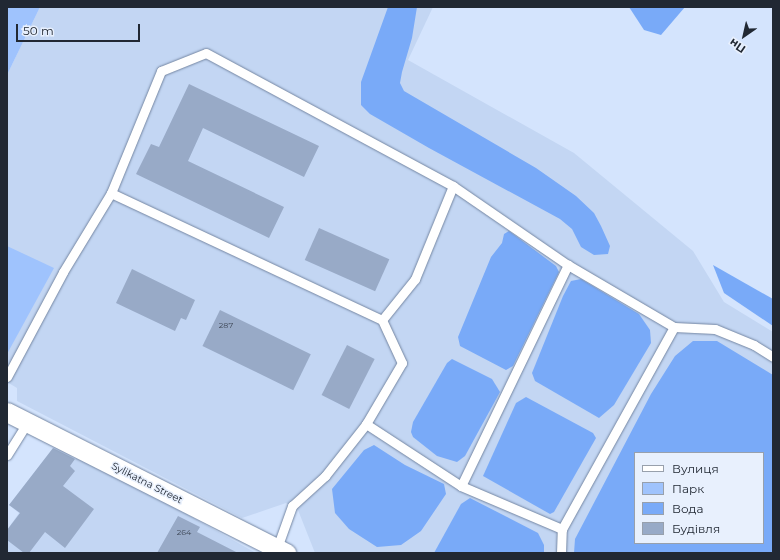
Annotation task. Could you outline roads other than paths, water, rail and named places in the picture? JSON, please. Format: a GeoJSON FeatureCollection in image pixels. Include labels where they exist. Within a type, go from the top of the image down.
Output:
{"type":"FeatureCollection","features":[{"type":"Feature","properties":{"kind":"street","name":"Sylikatna Street"},"geometry":{"type":"LineString","coordinates":[[7,412],[282,551]]}},
{"type":"Feature","properties":{"kind":"lane"},"geometry":{"type":"LineString","coordinates":[[7,377],[63,272],[111,193],[161,71],[206,52],[453,186],[568,266],[674,327],[715,329],[754,345],[773,357]]}},
{"type":"Feature","properties":{"kind":"lane"},"geometry":{"type":"LineString","coordinates":[[382,320],[415,279],[453,186]]}},
{"type":"Feature","properties":{"kind":"lane"},"geometry":{"type":"LineString","coordinates":[[111,193],[382,320],[402,363],[366,424],[324,476],[292,506],[282,551]]}},
{"type":"Feature","properties":{"kind":"lane"},"geometry":{"type":"LineString","coordinates":[[461,486],[568,266]]}},
{"type":"Feature","properties":{"kind":"lane"},"geometry":{"type":"LineString","coordinates":[[561,553],[562,529],[674,327]]}},
{"type":"Feature","properties":{"kind":"lane"},"geometry":{"type":"LineString","coordinates":[[7,455],[27,423]]}},
{"type":"Feature","properties":{"kind":"lane"},"geometry":{"type":"LineString","coordinates":[[366,424],[461,486],[562,529]]}},
{"type":"Feature","properties":{"kind":"water"},"geometry":{"type":"Polygon","coordinates":[[[388,7],[417,7],[412,38],[400,83],[404,91],[536,168],[576,196],[594,213],[610,246],[608,254],[594,255],[581,247],[572,229],[560,219],[429,148],[370,114],[361,105],[361,82],[388,7]]]}},
{"type":"Feature","properties":{"kind":"water"},"geometry":{"type":"Polygon","coordinates":[[[629,7],[685,7],[661,35],[644,30],[629,7]]]}},
{"type":"Feature","properties":{"kind":"water"},"geometry":{"type":"Polygon","coordinates":[[[509,231],[556,266],[559,272],[513,366],[506,370],[460,346],[458,337],[491,257],[502,243],[504,234],[509,231]]]}},
{"type":"Feature","properties":{"kind":"water"},"geometry":{"type":"Polygon","coordinates":[[[713,265],[773,299],[773,326],[724,293],[713,265]]]}},
{"type":"Feature","properties":{"kind":"water"},"geometry":{"type":"Polygon","coordinates":[[[581,279],[639,314],[650,330],[651,343],[614,405],[599,418],[535,381],[532,373],[563,296],[571,281],[581,279]]]}},
{"type":"Feature","properties":{"kind":"water"},"geometry":{"type":"Polygon","coordinates":[[[693,341],[717,341],[773,375],[773,553],[574,553],[575,539],[651,394],[675,356],[693,341]]]}},
{"type":"Feature","properties":{"kind":"water"},"geometry":{"type":"Polygon","coordinates":[[[452,359],[492,379],[500,392],[465,456],[457,462],[437,456],[413,437],[411,432],[413,422],[447,363],[452,359]]]}},
{"type":"Feature","properties":{"kind":"water"},"geometry":{"type":"Polygon","coordinates":[[[526,397],[593,433],[596,438],[554,512],[550,514],[483,476],[516,403],[526,397]]]}},
{"type":"Feature","properties":{"kind":"water"},"geometry":{"type":"Polygon","coordinates":[[[374,445],[405,465],[444,484],[446,494],[421,531],[401,545],[377,547],[349,529],[335,513],[332,489],[364,450],[374,445]]]}},
{"type":"Feature","properties":{"kind":"water"},"geometry":{"type":"Polygon","coordinates":[[[470,498],[538,533],[544,545],[544,553],[434,553],[461,504],[470,498]]]}}]}
